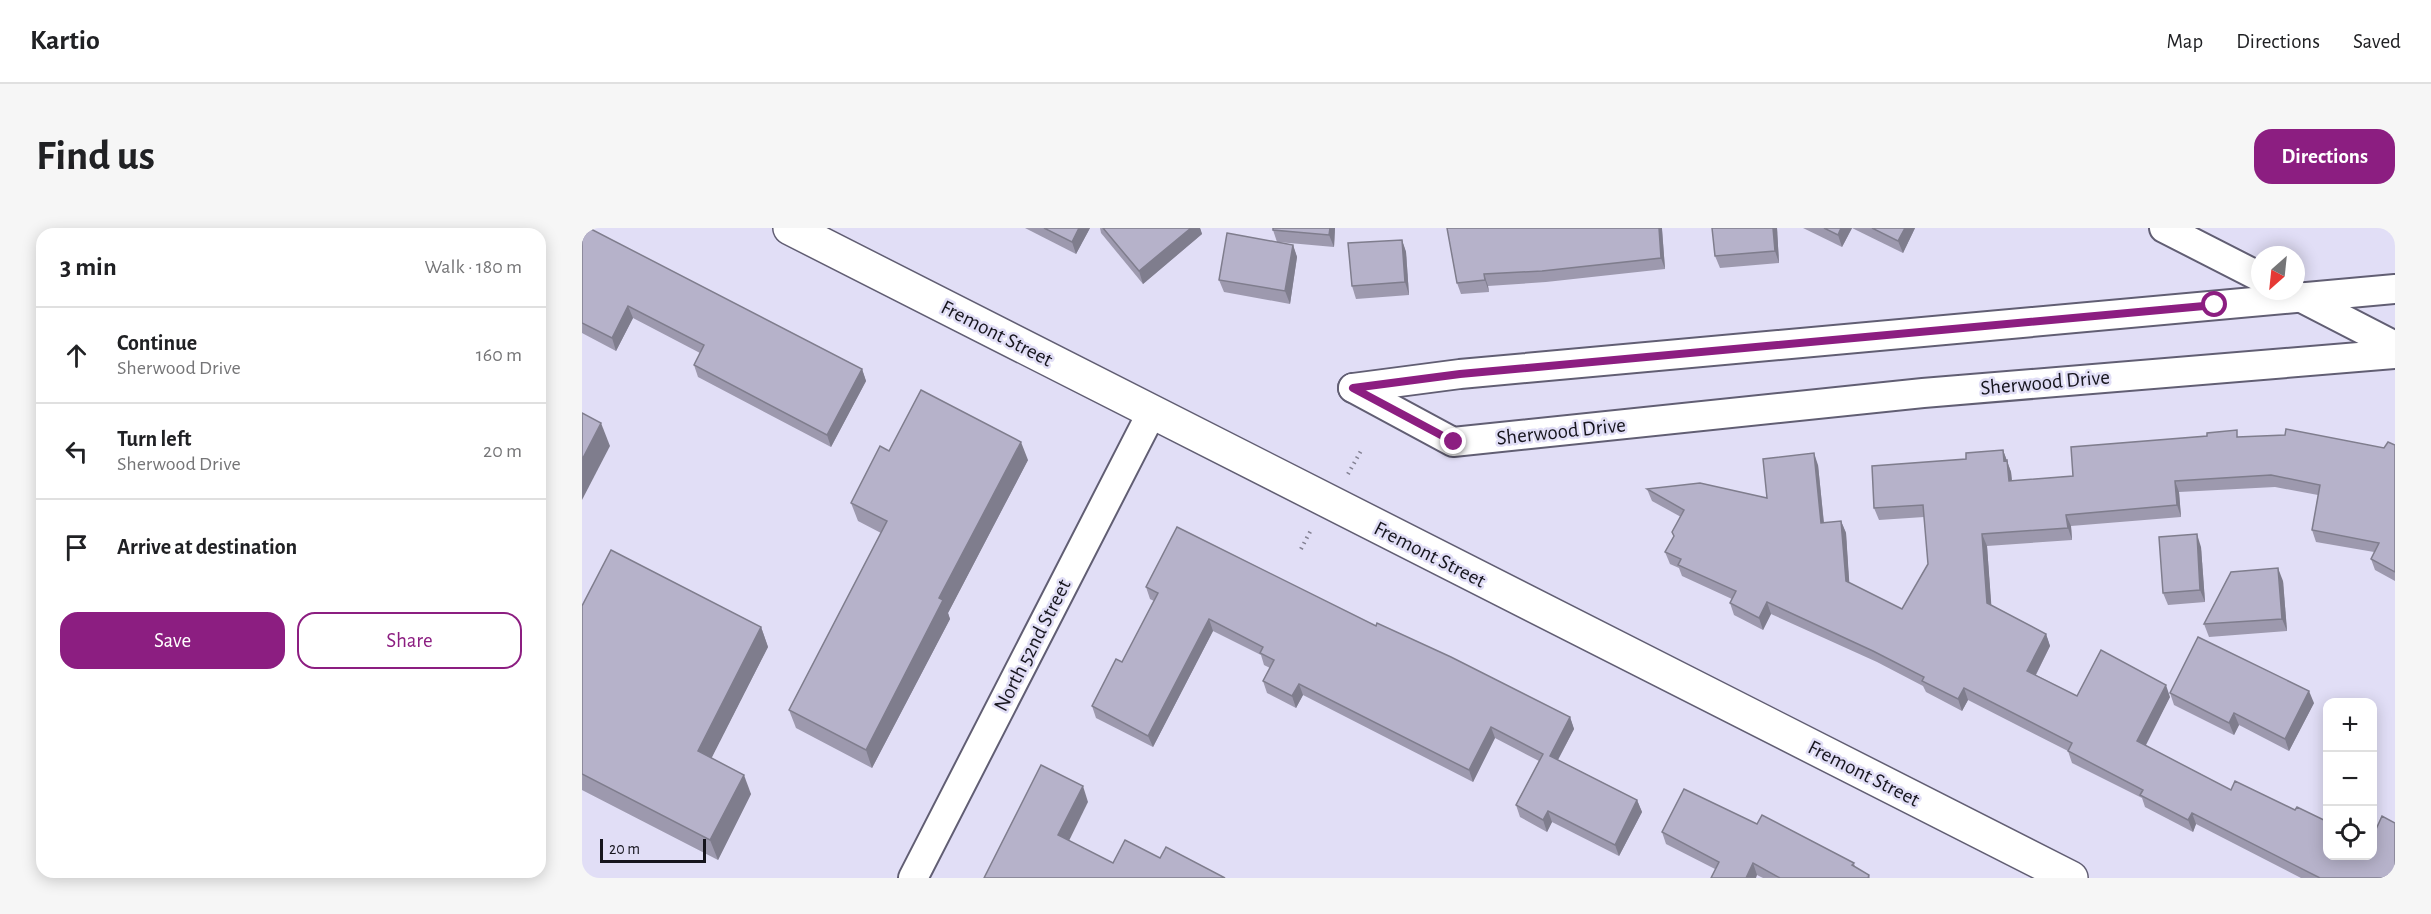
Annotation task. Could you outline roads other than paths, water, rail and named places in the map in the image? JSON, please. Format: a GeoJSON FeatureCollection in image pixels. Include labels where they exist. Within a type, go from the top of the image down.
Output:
{"type":"FeatureCollection","features":[{"type":"Feature","properties":{"kind":"street","name":"Fremont Street"},"geometry":{"type":"LineString","coordinates":[[790,228],[2071,878]]}},
{"type":"Feature","properties":{"kind":"street"},"geometry":{"type":"LineString","coordinates":[[2164,228],[2251,272]]}},
{"type":"Feature","properties":{"kind":"street","name":"Sherwood Drive"},"geometry":{"type":"LineString","coordinates":[[2305,293],[2395,289]]}},
{"type":"Feature","properties":{"kind":"street","name":"Sherwood Drive"},"geometry":{"type":"LineString","coordinates":[[2251,298],[1460,374],[1353,388],[1454,442],[1923,393],[2395,354]]}},
{"type":"Feature","properties":{"kind":"street"},"geometry":{"type":"LineString","coordinates":[[2305,300],[2395,346]]}},
{"type":"Feature","properties":{"kind":"street","name":"North 52nd Street"},"geometry":{"type":"LineString","coordinates":[[913,878],[1152,412]]}}]}
